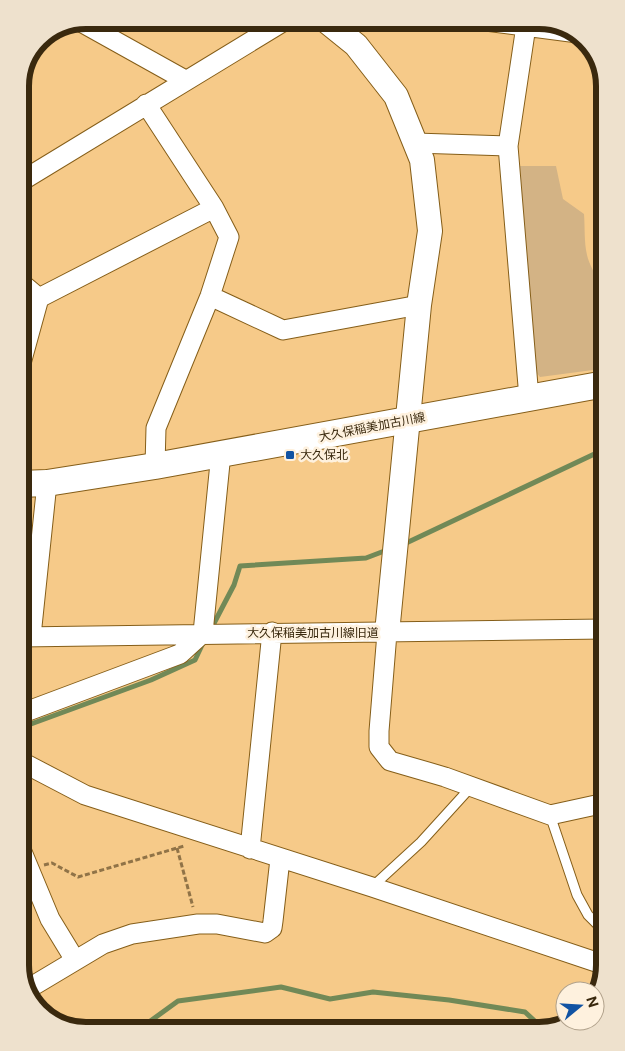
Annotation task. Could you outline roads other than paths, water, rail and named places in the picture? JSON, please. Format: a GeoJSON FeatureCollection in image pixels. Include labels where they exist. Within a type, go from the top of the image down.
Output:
{"type":"FeatureCollection","features":[{"type":"Feature","properties":{"kind":"main road","name":"大久保稲美加古川線"},"geometry":{"type":"LineString","coordinates":[[29,484],[48,483],[155,466],[596,386]]}},
{"type":"Feature","properties":{"kind":"street"},"geometry":{"type":"LineString","coordinates":[[94,29],[186,80]]}},
{"type":"Feature","properties":{"kind":"street"},"geometry":{"type":"LineString","coordinates":[[29,176],[271,29]]}},
{"type":"Feature","properties":{"kind":"street"},"geometry":{"type":"LineString","coordinates":[[337,29],[356,44],[396,96],[422,160],[430,231],[419,304],[410,420],[387,633],[379,747],[390,761],[472,787],[550,816],[596,805]]}},
{"type":"Feature","properties":{"kind":"street"},"geometry":{"type":"LineString","coordinates":[[526,29],[508,146],[529,398]]}},
{"type":"Feature","properties":{"kind":"street"},"geometry":{"type":"LineString","coordinates":[[146,104],[214,208],[229,237],[210,296],[156,428],[155,466]]}},
{"type":"Feature","properties":{"kind":"street"},"geometry":{"type":"LineString","coordinates":[[415,143],[508,146]]}},
{"type":"Feature","properties":{"kind":"street"},"geometry":{"type":"LineString","coordinates":[[29,334],[39,298],[214,208]]}},
{"type":"Feature","properties":{"kind":"street"},"geometry":{"type":"LineString","coordinates":[[29,290],[39,298]]}},
{"type":"Feature","properties":{"kind":"street"},"geometry":{"type":"LineString","coordinates":[[210,296],[283,330],[419,304]]}},
{"type":"Feature","properties":{"kind":"street"},"geometry":{"type":"LineString","coordinates":[[29,711],[180,654],[203,633],[222,453]]}},
{"type":"Feature","properties":{"kind":"street"},"geometry":{"type":"LineString","coordinates":[[29,610],[48,483]]}},
{"type":"Feature","properties":{"kind":"street","name":"大久保稲美加古川線旧道"},"geometry":{"type":"LineString","coordinates":[[29,637],[272,632],[387,633],[596,629]]}},
{"type":"Feature","properties":{"kind":"street"},"geometry":{"type":"LineString","coordinates":[[250,849],[272,632]]}},
{"type":"Feature","properties":{"kind":"street"},"geometry":{"type":"LineString","coordinates":[[29,766],[85,795],[372,887],[596,962]]}},
{"type":"Feature","properties":{"kind":"street"},"geometry":{"type":"LineString","coordinates":[[33,986],[103,944],[132,934],[198,924],[217,924],[265,933],[272,928],[280,859]]}},
{"type":"Feature","properties":{"kind":"street"},"geometry":{"type":"LineString","coordinates":[[29,871],[50,919],[75,960]]}},
{"type":"Feature","properties":{"kind":"lane"},"geometry":{"type":"LineString","coordinates":[[372,887],[421,842],[472,787]]}},
{"type":"Feature","properties":{"kind":"lane"},"geometry":{"type":"LineString","coordinates":[[550,816],[577,895],[588,915],[596,923]]}},
{"type":"Feature","properties":{"kind":"waterway"},"geometry":{"type":"LineString","coordinates":[[402,545],[596,453]]}},
{"type":"Feature","properties":{"kind":"waterway"},"geometry":{"type":"LineString","coordinates":[[211,629],[234,585],[240,566],[366,558],[387,550]]}},
{"type":"Feature","properties":{"kind":"waterway"},"geometry":{"type":"LineString","coordinates":[[29,725],[151,680],[195,660],[203,643]]}},
{"type":"Feature","properties":{"kind":"waterway"},"geometry":{"type":"LineString","coordinates":[[149,1022],[178,1001],[281,987],[330,999],[373,992],[449,1000],[525,1012],[536,1022]]}},
{"type":"Feature","properties":{"kind":"place","name":"大久保北"},"geometry":{"type":"Point","coordinates":[290,455]}}]}
